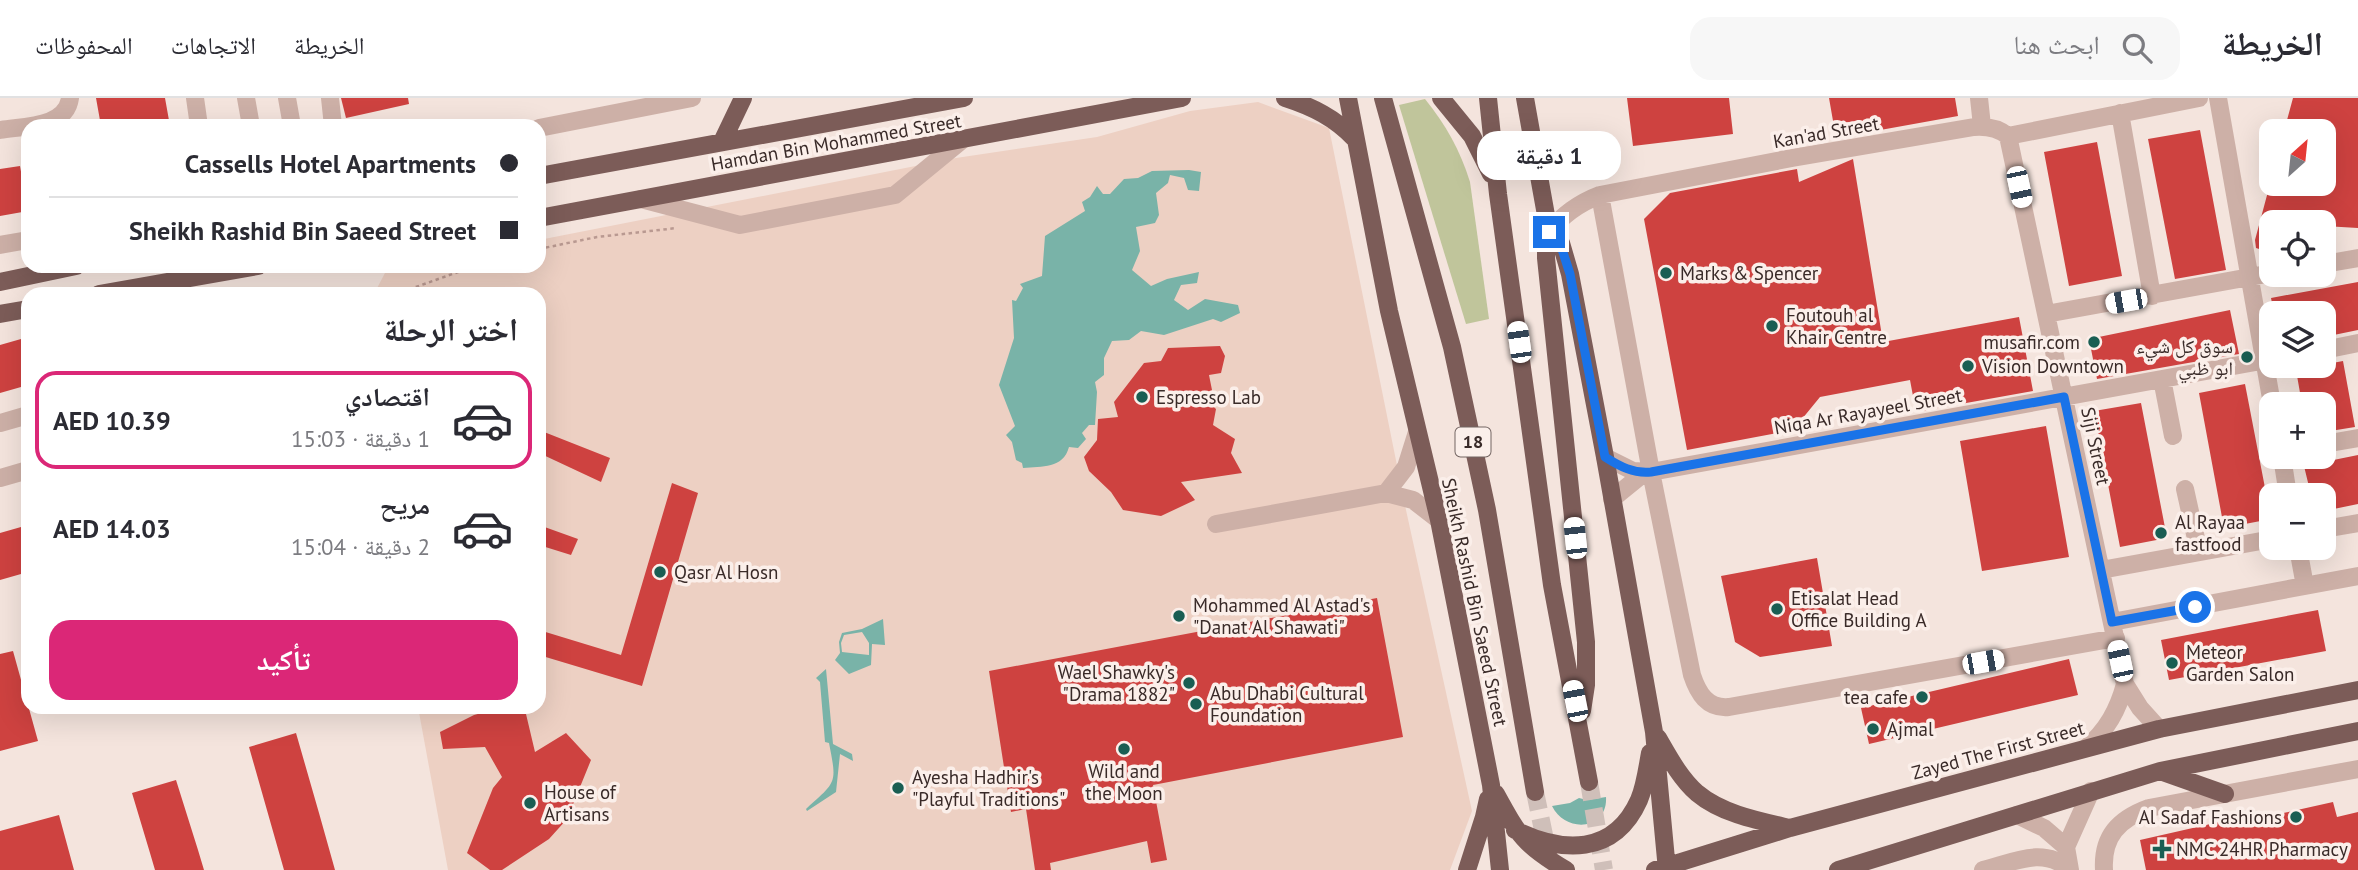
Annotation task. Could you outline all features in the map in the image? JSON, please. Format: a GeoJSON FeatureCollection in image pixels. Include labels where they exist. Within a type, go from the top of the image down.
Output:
{"type":"FeatureCollection","features":[{"type":"Feature","properties":{"kind":"main road"},"geometry":{"type":"LineString","coordinates":[[722,142],[743,98]]}},
{"type":"Feature","properties":{"kind":"main road","name":"Hamdan Bin Mohammed Street"},"geometry":{"type":"LineString","coordinates":[[546,175],[964,98]]}},
{"type":"Feature","properties":{"kind":"main road","name":"Hamdan Bin Mohammed Street"},"geometry":{"type":"LineString","coordinates":[[546,217],[1182,98]]}},
{"type":"Feature","properties":{"kind":"main road"},"geometry":{"type":"LineString","coordinates":[[1285,98],[1324,113],[1341,124],[1355,139]]}},
{"type":"Feature","properties":{"kind":"main road","name":"Sheikh Rashid Bin Saeed Street"},"geometry":{"type":"LineString","coordinates":[[1348,98],[1389,311],[1439,520],[1491,785],[1500,870]]}},
{"type":"Feature","properties":{"kind":"main road","name":"Sheikh Rashid Bin Saeed Street"},"geometry":{"type":"LineString","coordinates":[[1383,98],[1452,347],[1485,497],[1535,792]]}},
{"type":"Feature","properties":{"kind":"main road"},"geometry":{"type":"LineString","coordinates":[[1441,98],[1472,136],[1498,194]]}},
{"type":"Feature","properties":{"kind":"main road"},"geometry":{"type":"LineString","coordinates":[[1488,98],[1498,194],[1552,585],[1589,782]]}},
{"type":"Feature","properties":{"kind":"main road"},"geometry":{"type":"LineString","coordinates":[[1528,103],[1549,232],[1546,258],[1586,642],[1586,685],[1580,725]]}},
{"type":"Feature","properties":{"kind":"main road"},"geometry":{"type":"LineString","coordinates":[[1549,232],[1560,243],[1570,274],[1605,457],[1654,732],[1663,869]]}},
{"type":"Feature","properties":{"kind":"main road"},"geometry":{"type":"LineString","coordinates":[[0,282],[43,273]]}},
{"type":"Feature","properties":{"kind":"main road"},"geometry":{"type":"LineString","coordinates":[[139,287],[218,273]]}},
{"type":"Feature","properties":{"kind":"main road"},"geometry":{"type":"LineString","coordinates":[[0,314],[21,310]]}},
{"type":"Feature","properties":{"kind":"main road","name":"Zayed The First Street"},"geometry":{"type":"LineString","coordinates":[[1663,869],[1790,828],[2159,729],[2358,690]]}},
{"type":"Feature","properties":{"kind":"main road"},"geometry":{"type":"LineString","coordinates":[[1838,870],[2160,771],[2358,731]]}},
{"type":"Feature","properties":{"kind":"main road"},"geometry":{"type":"LineString","coordinates":[[1654,732],[1682,775],[1706,799],[1752,819],[1790,828]]}},
{"type":"Feature","properties":{"kind":"main road"},"geometry":{"type":"LineString","coordinates":[[1515,830],[1535,839],[1568,847],[1602,839],[1617,830],[1639,801],[1654,732]]}},
{"type":"Feature","properties":{"kind":"main road"},"geometry":{"type":"LineString","coordinates":[[2160,771],[2225,794]]}},
{"type":"Feature","properties":{"kind":"main road"},"geometry":{"type":"LineString","coordinates":[[1491,785],[1515,830],[1528,846],[1566,870]]}},
{"type":"Feature","properties":{"kind":"main road"},"geometry":{"type":"LineString","coordinates":[[1466,870],[1484,817],[1491,785]]}},
{"type":"Feature","properties":{"kind":"street"},"geometry":{"type":"LineString","coordinates":[[55,119],[66,111],[70,98]]}},
{"type":"Feature","properties":{"kind":"street"},"geometry":{"type":"LineString","coordinates":[[195,98],[198,119]]}},
{"type":"Feature","properties":{"kind":"street"},"geometry":{"type":"LineString","coordinates":[[246,98],[250,119]]}},
{"type":"Feature","properties":{"kind":"street"},"geometry":{"type":"LineString","coordinates":[[287,98],[291,119]]}},
{"type":"Feature","properties":{"kind":"street"},"geometry":{"type":"LineString","coordinates":[[330,98],[332,119]]}},
{"type":"Feature","properties":{"kind":"street"},"geometry":{"type":"LineString","coordinates":[[546,127],[692,98]]}},
{"type":"Feature","properties":{"kind":"street"},"geometry":{"type":"LineString","coordinates":[[1979,98],[1982,127]]}},
{"type":"Feature","properties":{"kind":"street"},"geometry":{"type":"LineString","coordinates":[[2008,136],[2199,98]]}},
{"type":"Feature","properties":{"kind":"street"},"geometry":{"type":"LineString","coordinates":[[2218,98],[2259,318]]}},
{"type":"Feature","properties":{"kind":"street"},"geometry":{"type":"LineString","coordinates":[[2120,113],[2152,296]]}},
{"type":"Feature","properties":{"kind":"street"},"geometry":{"type":"LineString","coordinates":[[0,130],[21,126]]}},
{"type":"Feature","properties":{"kind":"street","name":"Kan'ad Street"},"geometry":{"type":"LineString","coordinates":[[1549,232],[1572,209],[1600,195],[1792,158],[1982,127],[2001,130],[2008,136]]}},
{"type":"Feature","properties":{"kind":"street","name":"Siji Street"},"geometry":{"type":"LineString","coordinates":[[2008,136],[2125,684],[2140,708],[2159,729]]}},
{"type":"Feature","properties":{"kind":"street"},"geometry":{"type":"LineString","coordinates":[[641,199],[740,225],[894,195],[962,141]]}},
{"type":"Feature","properties":{"kind":"street"},"geometry":{"type":"LineString","coordinates":[[1600,195],[1647,473],[1692,675],[1697,689],[1706,701],[1715,707],[1777,699],[2114,630],[2358,576]]}},
{"type":"Feature","properties":{"kind":"street"},"geometry":{"type":"LineString","coordinates":[[0,245],[21,241]]}},
{"type":"Feature","properties":{"kind":"street"},"geometry":{"type":"LineString","coordinates":[[2336,262],[2358,258]]}},
{"type":"Feature","properties":{"kind":"street"},"geometry":{"type":"LineString","coordinates":[[2046,314],[2259,275]]}},
{"type":"Feature","properties":{"kind":"street"},"geometry":{"type":"LineString","coordinates":[[2336,348],[2358,344]]}},
{"type":"Feature","properties":{"kind":"street","name":"Niqa Ar Rayayeel Street"},"geometry":{"type":"LineString","coordinates":[[1612,499],[1647,473],[2259,362]]}},
{"type":"Feature","properties":{"kind":"street"},"geometry":{"type":"LineString","coordinates":[[2162,379],[2173,436]]}},
{"type":"Feature","properties":{"kind":"street"},"geometry":{"type":"LineString","coordinates":[[0,422],[21,417]]}},
{"type":"Feature","properties":{"kind":"street"},"geometry":{"type":"LineString","coordinates":[[1387,493],[1406,467],[1417,432]]}},
{"type":"Feature","properties":{"kind":"street"},"geometry":{"type":"LineString","coordinates":[[2336,442],[2358,438]]}},
{"type":"Feature","properties":{"kind":"street"},"geometry":{"type":"LineString","coordinates":[[1605,457],[1623,467],[1647,473]]}},
{"type":"Feature","properties":{"kind":"street"},"geometry":{"type":"LineString","coordinates":[[0,478],[21,472]]}},
{"type":"Feature","properties":{"kind":"street"},"geometry":{"type":"LineString","coordinates":[[2185,489],[2199,552]]}},
{"type":"Feature","properties":{"kind":"street"},"geometry":{"type":"LineString","coordinates":[[1216,523],[1387,493],[1413,500],[1439,520]]}},
{"type":"Feature","properties":{"kind":"street"},"geometry":{"type":"LineString","coordinates":[[2336,527],[2358,523]]}},
{"type":"Feature","properties":{"kind":"street"},"geometry":{"type":"LineString","coordinates":[[2101,570],[2259,541]]}},
{"type":"Feature","properties":{"kind":"street"},"geometry":{"type":"LineString","coordinates":[[2300,560],[2305,586]]}},
{"type":"Feature","properties":{"kind":"street"},"geometry":{"type":"LineString","coordinates":[[2086,748],[2107,726],[2118,708],[2125,684]]}},
{"type":"Feature","properties":{"kind":"street"},"geometry":{"type":"LineString","coordinates":[[2104,870],[2105,847],[2115,829],[2130,815],[2149,808],[2358,769]]}},
{"type":"Feature","properties":{"kind":"street"},"geometry":{"type":"LineString","coordinates":[[2070,870],[2066,847],[2091,791]]}},
{"type":"Feature","properties":{"kind":"street"},"geometry":{"type":"LineString","coordinates":[[2017,815],[2044,828],[2066,847]]}},
{"type":"Feature","properties":{"kind":"street"},"geometry":{"type":"LineString","coordinates":[[1983,870],[2045,856],[2055,859],[2070,870]]}},
{"type":"Feature","properties":{"kind":"path"},"geometry":{"type":"LineString","coordinates":[[546,248],[597,237],[680,228]]}},
{"type":"Feature","properties":{"kind":"path"},"geometry":{"type":"LineString","coordinates":[[416,287],[455,273]]}},
{"type":"Feature","properties":{"kind":"green space"},"geometry":{"type":"Polygon","coordinates":[[[1425,99],[1452,138],[1470,182],[1489,319],[1466,324],[1399,105],[1425,99]]]}},
{"type":"Feature","properties":{"kind":"shaded area"},"geometry":{"type":"Polygon","coordinates":[[[1258,102],[1329,128],[1406,510],[1472,811],[1450,870],[448,870],[419,714],[546,714],[546,287],[378,287],[385,273],[546,273],[546,239],[956,158],[1097,137],[1190,111],[1258,102]]]}},
{"type":"Feature","properties":{"kind":"water"},"geometry":{"type":"Polygon","coordinates":[[[1152,171],[1201,172],[1199,191],[1188,190],[1184,178],[1170,175],[1168,183],[1156,193],[1159,215],[1155,223],[1136,227],[1140,251],[1132,270],[1151,286],[1167,279],[1199,272],[1197,283],[1181,285],[1174,300],[1188,310],[1205,299],[1238,305],[1240,313],[1221,322],[1213,319],[1164,335],[1141,331],[1129,340],[1112,341],[1104,358],[1104,375],[1095,382],[1095,425],[1089,425],[1082,433],[1086,439],[1078,448],[1069,447],[1057,463],[1023,468],[1022,463],[1016,460],[1012,442],[1006,435],[1015,426],[999,385],[1014,338],[1012,300],[1016,301],[1023,288],[1020,284],[1042,276],[1045,236],[1085,211],[1082,202],[1090,197],[1097,186],[1103,194],[1110,194],[1124,179],[1138,178],[1152,171]]]}},
{"type":"Feature","properties":{"kind":"water"},"geometry":{"type":"Polygon","coordinates":[[[883,619],[885,645],[872,644],[871,665],[849,674],[835,660],[840,653],[839,642],[842,633],[862,629],[883,619]],[[862,632],[844,635],[842,652],[869,655],[869,643],[862,632]]]}},
{"type":"Feature","properties":{"kind":"water"},"geometry":{"type":"Polygon","coordinates":[[[826,669],[833,744],[852,754],[853,761],[840,754],[836,792],[807,811],[829,787],[833,775],[829,743],[825,742],[820,682],[816,678],[826,669]]]}},
{"type":"Feature","properties":{"kind":"water"},"geometry":{"type":"Polygon","coordinates":[[[1606,797],[1605,808],[1600,816],[1585,824],[1567,821],[1558,815],[1552,806],[1570,803],[1579,798],[1587,800],[1606,797]]]}},
{"type":"Feature","properties":{"kind":"building"},"geometry":{"type":"Polygon","coordinates":[[[96,98],[165,98],[169,119],[100,119],[96,98]]]}},
{"type":"Feature","properties":{"kind":"building"},"geometry":{"type":"Polygon","coordinates":[[[341,98],[408,98],[409,104],[346,118],[341,98]]]}},
{"type":"Feature","properties":{"kind":"building"},"geometry":{"type":"Polygon","coordinates":[[[1627,98],[1729,98],[1733,134],[1633,146],[1627,98]]]}},
{"type":"Feature","properties":{"kind":"building"},"geometry":{"type":"Polygon","coordinates":[[[1829,98],[1955,98],[1958,116],[1836,138],[1829,98]]]}},
{"type":"Feature","properties":{"kind":"building"},"geometry":{"type":"Polygon","coordinates":[[[2293,98],[2358,98],[2358,228],[2336,227],[2336,210],[2263,210],[2267,196],[2336,196],[2336,119],[2287,119],[2293,98]]]}},
{"type":"Feature","properties":{"kind":"building"},"geometry":{"type":"Polygon","coordinates":[[[2200,130],[2226,270],[2175,279],[2148,139],[2200,130]]]}},
{"type":"Feature","properties":{"kind":"building"},"geometry":{"type":"Polygon","coordinates":[[[2097,142],[2122,276],[2069,286],[2044,152],[2097,142]]]}},
{"type":"Feature","properties":{"kind":"building","name":"Foutouh al Khair Centre"},"geometry":{"type":"Polygon","coordinates":[[[1853,159],[1883,342],[2019,317],[2033,391],[1916,412],[1910,380],[1820,397],[1793,430],[1687,450],[1644,219],[1670,193],[1797,169],[1799,182],[1853,159]]]}},
{"type":"Feature","properties":{"kind":"building"},"geometry":{"type":"Polygon","coordinates":[[[20,166],[21,212],[0,216],[0,169],[20,166]]]}},
{"type":"Feature","properties":{"kind":"building"},"geometry":{"type":"Polygon","coordinates":[[[2259,225],[2259,249],[2256,248],[2259,225]]]}},
{"type":"Feature","properties":{"kind":"building"},"geometry":{"type":"Polygon","coordinates":[[[2358,282],[2358,330],[2336,335],[2336,301],[2272,301],[2271,298],[2358,282]]]}},
{"type":"Feature","properties":{"kind":"building"},"geometry":{"type":"Polygon","coordinates":[[[2230,310],[2239,354],[2097,379],[2089,339],[2230,310]]]}},
{"type":"Feature","properties":{"kind":"building"},"geometry":{"type":"Polygon","coordinates":[[[21,339],[21,387],[0,393],[0,345],[21,339]]]}},
{"type":"Feature","properties":{"kind":"building"},"geometry":{"type":"Polygon","coordinates":[[[1220,346],[1225,356],[1221,373],[1209,375],[1212,390],[1205,399],[1216,409],[1213,425],[1235,439],[1231,453],[1242,473],[1181,482],[1195,500],[1161,516],[1123,510],[1111,492],[1089,471],[1084,457],[1097,440],[1098,419],[1118,417],[1114,402],[1144,363],[1161,361],[1168,348],[1220,346]]]}},
{"type":"Feature","properties":{"kind":"building"},"geometry":{"type":"Polygon","coordinates":[[[2343,361],[2355,427],[2336,430],[2336,392],[2300,392],[2297,378],[2336,378],[2336,362],[2343,361]]]}},
{"type":"Feature","properties":{"kind":"building"},"geometry":{"type":"Polygon","coordinates":[[[2245,384],[2259,469],[2261,469],[2264,483],[2259,483],[2259,521],[2224,528],[2199,393],[2245,384]]]}},
{"type":"Feature","properties":{"kind":"building"},"geometry":{"type":"Polygon","coordinates":[[[2141,403],[2167,538],[2120,547],[2094,411],[2141,403]]]}},
{"type":"Feature","properties":{"kind":"building"},"geometry":{"type":"Polygon","coordinates":[[[2046,426],[2069,557],[1982,571],[1960,441],[2046,426]]]}},
{"type":"Feature","properties":{"kind":"building"},"geometry":{"type":"Polygon","coordinates":[[[546,433],[610,458],[601,482],[546,456],[546,433]]]}},
{"type":"Feature","properties":{"kind":"building"},"geometry":{"type":"Polygon","coordinates":[[[2358,455],[2358,504],[2336,509],[2336,483],[2308,483],[2305,469],[2336,469],[2336,459],[2358,455]]]}},
{"type":"Feature","properties":{"kind":"building","name":"Qasr Al Hosn"},"geometry":{"type":"Polygon","coordinates":[[[672,483],[698,493],[642,686],[546,657],[546,632],[621,655],[672,483]]]}},
{"type":"Feature","properties":{"kind":"building"},"geometry":{"type":"Polygon","coordinates":[[[21,527],[21,574],[0,580],[0,533],[21,527]]]}},
{"type":"Feature","properties":{"kind":"building"},"geometry":{"type":"Polygon","coordinates":[[[546,528],[578,539],[571,555],[546,547],[546,528]]]}},
{"type":"Feature","properties":{"kind":"building","name":"Etisalat Head Office Building A"},"geometry":{"type":"Polygon","coordinates":[[[1817,558],[1832,646],[1760,657],[1735,642],[1721,576],[1817,558]]]}},
{"type":"Feature","properties":{"kind":"building","name":"Abu Dhabi Cultural Foundation"},"geometry":{"type":"Polygon","coordinates":[[[1377,598],[1403,737],[1153,785],[1167,860],[1151,863],[1147,841],[1050,863],[1051,870],[1035,870],[1026,809],[1011,812],[989,671],[1377,598]]]}},
{"type":"Feature","properties":{"kind":"building"},"geometry":{"type":"Polygon","coordinates":[[[2318,610],[2326,651],[2169,680],[2161,640],[2318,610]]]}},
{"type":"Feature","properties":{"kind":"building"},"geometry":{"type":"Polygon","coordinates":[[[13,651],[21,680],[21,714],[30,714],[38,741],[0,751],[0,654],[13,651]]]}},
{"type":"Feature","properties":{"kind":"building"},"geometry":{"type":"Polygon","coordinates":[[[2069,659],[2078,695],[1869,744],[1861,708],[2069,659]]]}},
{"type":"Feature","properties":{"kind":"building","name":"House of Artisans"},"geometry":{"type":"Polygon","coordinates":[[[526,714],[535,752],[566,733],[591,760],[567,819],[549,839],[502,870],[490,870],[467,853],[493,788],[502,777],[485,747],[443,749],[440,732],[474,715],[526,714]]]}},
{"type":"Feature","properties":{"kind":"building"},"geometry":{"type":"Polygon","coordinates":[[[296,733],[335,870],[284,870],[249,747],[296,733]]]}},
{"type":"Feature","properties":{"kind":"building"},"geometry":{"type":"Polygon","coordinates":[[[176,780],[204,870],[155,870],[132,793],[176,780]]]}},
{"type":"Feature","properties":{"kind":"building"},"geometry":{"type":"Polygon","coordinates":[[[2333,802],[2337,817],[2358,812],[2358,870],[2146,870],[2140,840],[2228,820],[2229,825],[2333,802]]]}},
{"type":"Feature","properties":{"kind":"building"},"geometry":{"type":"Polygon","coordinates":[[[59,815],[74,870],[0,870],[0,831],[59,815]]]}},
{"type":"Feature","properties":{"kind":"tunnel"},"geometry":{"type":"LineString","coordinates":[[1589,782],[1604,870]]}},
{"type":"Feature","properties":{"kind":"tunnel"},"geometry":{"type":"LineString","coordinates":[[1535,792],[1548,854]]}},
{"type":"Feature","properties":{"kind":"place","name":"Marks & Spencer"},"geometry":{"type":"Point","coordinates":[1666,273]}},
{"type":"Feature","properties":{"kind":"place","name":"Foutouh al Khair Centre"},"geometry":{"type":"Point","coordinates":[1772,326]}},
{"type":"Feature","properties":{"kind":"place","name":"musafir.com"},"geometry":{"type":"Point","coordinates":[2094,342]}},
{"type":"Feature","properties":{"kind":"place","name":"سوق كل شيء ابو ظبي"},"geometry":{"type":"Point","coordinates":[2247,357]}},
{"type":"Feature","properties":{"kind":"place","name":"Vision Downtown"},"geometry":{"type":"Point","coordinates":[1968,366]}},
{"type":"Feature","properties":{"kind":"place","name":"Espresso Lab"},"geometry":{"type":"Point","coordinates":[1142,397]}},
{"type":"Feature","properties":{"kind":"place","name":"Al Rayaa fastfood"},"geometry":{"type":"Point","coordinates":[2161,533]}},
{"type":"Feature","properties":{"kind":"place","name":"Qasr Al Hosn"},"geometry":{"type":"Point","coordinates":[660,572]}},
{"type":"Feature","properties":{"kind":"place","name":"Etisalat Head Office Building A"},"geometry":{"type":"Point","coordinates":[1777,609]}},
{"type":"Feature","properties":{"kind":"place","name":"Mohammed Al Astad's \"Danat Al Shawati\""},"geometry":{"type":"Point","coordinates":[1179,616]}},
{"type":"Feature","properties":{"kind":"place","name":"Meteor Garden Salon"},"geometry":{"type":"Point","coordinates":[2172,663]}},
{"type":"Feature","properties":{"kind":"place","name":"Wael Shawky's \"Drama 1882\""},"geometry":{"type":"Point","coordinates":[1189,683]}},
{"type":"Feature","properties":{"kind":"place","name":"tea cafe"},"geometry":{"type":"Point","coordinates":[1922,697]}},
{"type":"Feature","properties":{"kind":"place","name":"Abu Dhabi Cultural Foundation"},"geometry":{"type":"Point","coordinates":[1196,704]}},
{"type":"Feature","properties":{"kind":"place","name":"Ajmal"},"geometry":{"type":"Point","coordinates":[1873,729]}},
{"type":"Feature","properties":{"kind":"place","name":"Wild and the Moon"},"geometry":{"type":"Point","coordinates":[1124,749]}},
{"type":"Feature","properties":{"kind":"place","name":"Ayesha Hadhir's \"Playful Traditions\""},"geometry":{"type":"Point","coordinates":[898,788]}},
{"type":"Feature","properties":{"kind":"place","name":"House of Artisans"},"geometry":{"type":"Point","coordinates":[530,803]}},
{"type":"Feature","properties":{"kind":"place","name":"Al Sadaf Fashions"},"geometry":{"type":"Point","coordinates":[2296,817]}},
{"type":"Feature","properties":{"kind":"place","name":"NMC 24HR Pharmacy"},"geometry":{"type":"Point","coordinates":[2162,849]}},
{"type":"Feature","properties":{"kind":"route"},"geometry":{"type":"LineString","coordinates":[[1549,232],[1560,243],[1570,274],[1605,457],[1614,463],[1633,471],[1651,472],[2064,397],[2112,622],[2195,607]]}}]}
